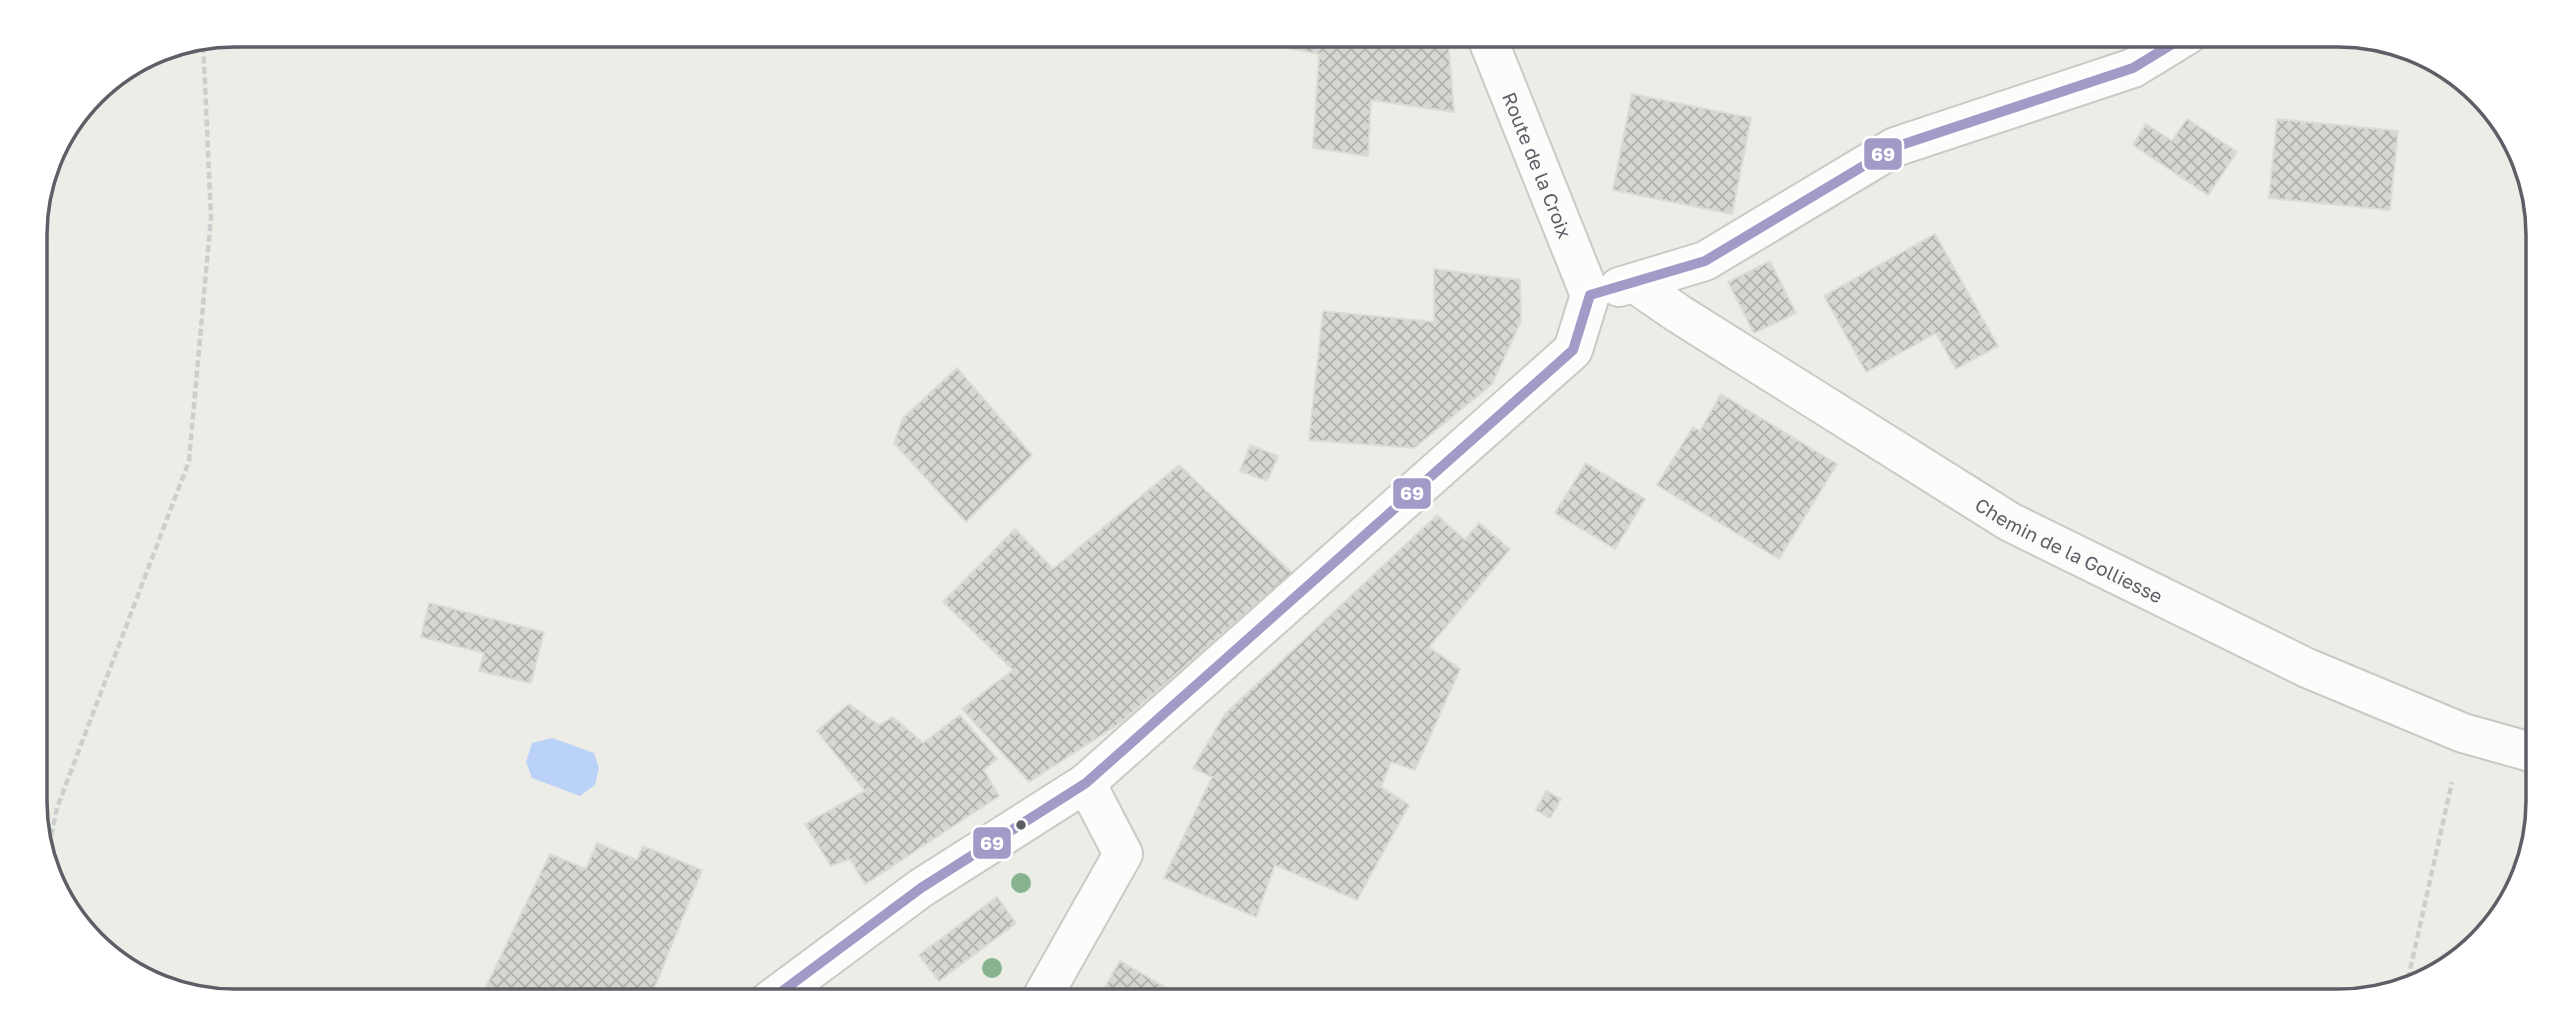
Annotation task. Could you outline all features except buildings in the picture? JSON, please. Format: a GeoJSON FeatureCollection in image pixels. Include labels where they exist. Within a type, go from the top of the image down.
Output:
{"type":"FeatureCollection","features":[{"type":"Feature","properties":{"kind":"street","name":"Route de la Croix"},"geometry":{"type":"LineString","coordinates":[[1491,47],[1590,295]]}},
{"type":"Feature","properties":{"kind":"street"},"geometry":{"type":"LineString","coordinates":[[785,989],[921,888],[1086,783],[1573,350],[1590,295],[1705,261],[1895,148],[2133,68],[2167,47]]}},
{"type":"Feature","properties":{"kind":"street","name":"Chemin de la Golliesse"},"geometry":{"type":"LineString","coordinates":[[1634,283],[2010,522],[2307,668],[2463,733],[2526,751]]}},
{"type":"Feature","properties":{"kind":"street"},"geometry":{"type":"LineString","coordinates":[[1047,989],[1123,854],[1086,783]]}},
{"type":"Feature","properties":{"kind":"path"},"geometry":{"type":"LineString","coordinates":[[51,837],[57,808],[189,461],[211,217],[203,50]]}},
{"type":"Feature","properties":{"kind":"path"},"geometry":{"type":"LineString","coordinates":[[2409,974],[2463,733]]}},
{"type":"Feature","properties":{"kind":"water"},"geometry":{"type":"Polygon","coordinates":[[[552,738],[594,753],[599,768],[595,785],[580,796],[532,778],[526,762],[532,743],[552,738]]]}},
{"type":"Feature","properties":{"kind":"transit line","name":"69"},"geometry":{"type":"LineString","coordinates":[[1590,295],[1705,261],[1895,147],[2133,68],[2167,47]]}},
{"type":"Feature","properties":{"kind":"transit line","name":"69"},"geometry":{"type":"LineString","coordinates":[[785,989],[921,888],[1086,783],[1573,350],[1590,295]]}}]}
